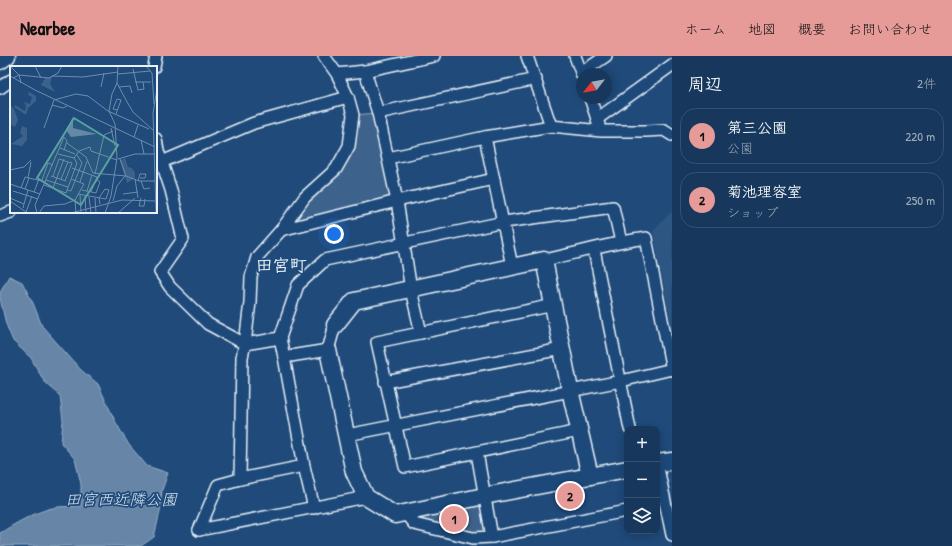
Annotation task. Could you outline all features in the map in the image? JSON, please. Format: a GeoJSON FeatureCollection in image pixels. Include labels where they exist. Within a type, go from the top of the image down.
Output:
{"type":"FeatureCollection","features":[{"type":"Feature","properties":{"kind":"street"},"geometry":{"type":"LineString","coordinates":[[0,61],[7,56]]}},
{"type":"Feature","properties":{"kind":"street"},"geometry":{"type":"LineString","coordinates":[[154,66],[156,56]]}},
{"type":"Feature","properties":{"kind":"street"},"geometry":{"type":"LineString","coordinates":[[240,479],[242,357],[250,302],[251,277],[257,257],[281,230],[305,197],[336,169],[349,146],[354,114],[337,74],[324,56]]}},
{"type":"Feature","properties":{"kind":"street"},"geometry":{"type":"LineString","coordinates":[[337,74],[365,70],[391,60],[434,56]]}},
{"type":"Feature","properties":{"kind":"street"},"geometry":{"type":"LineString","coordinates":[[527,56],[551,126]]}},
{"type":"Feature","properties":{"kind":"street"},"geometry":{"type":"LineString","coordinates":[[575,56],[580,68]]}},
{"type":"Feature","properties":{"kind":"street"},"geometry":{"type":"LineString","coordinates":[[590,68],[606,56]]}},
{"type":"Feature","properties":{"kind":"street"},"geometry":{"type":"LineString","coordinates":[[597,119],[672,65]]}},
{"type":"Feature","properties":{"kind":"street"},"geometry":{"type":"LineString","coordinates":[[365,70],[378,113],[388,158],[397,201],[411,290],[421,333]]}},
{"type":"Feature","properties":{"kind":"street"},"geometry":{"type":"LineString","coordinates":[[378,113],[536,80]]}},
{"type":"Feature","properties":{"kind":"street"},"geometry":{"type":"LineString","coordinates":[[0,88],[10,81]]}},
{"type":"Feature","properties":{"kind":"street"},"geometry":{"type":"LineString","coordinates":[[159,163],[254,123],[348,97]]}},
{"type":"Feature","properties":{"kind":"street"},"geometry":{"type":"LineString","coordinates":[[592,104],[601,131]]}},
{"type":"Feature","properties":{"kind":"street"},"geometry":{"type":"LineString","coordinates":[[388,158],[485,137],[551,126],[601,131],[669,129]]}},
{"type":"Feature","properties":{"kind":"street"},"geometry":{"type":"LineString","coordinates":[[485,137],[512,266]]}},
{"type":"Feature","properties":{"kind":"street"},"geometry":{"type":"LineString","coordinates":[[157,145],[159,163],[171,190],[183,240],[160,272],[170,287],[208,324],[245,344],[280,338]]}},
{"type":"Feature","properties":{"kind":"street"},"geometry":{"type":"LineString","coordinates":[[281,230],[397,201],[494,180]]}},
{"type":"Feature","properties":{"kind":"street"},"geometry":{"type":"LineString","coordinates":[[314,508],[304,466],[280,338],[298,285],[325,260],[403,242],[504,222],[613,207],[621,242]]}},
{"type":"Feature","properties":{"kind":"street"},"geometry":{"type":"LineString","coordinates":[[0,216],[10,212]]}},
{"type":"Feature","properties":{"kind":"street"},"geometry":{"type":"LineString","coordinates":[[347,435],[621,381],[672,369],[646,238],[621,242],[594,250],[512,266],[411,290],[354,301],[335,325],[328,350],[354,472],[366,497],[395,515],[484,496],[624,470]]}},
{"type":"Feature","properties":{"kind":"street"},"geometry":{"type":"LineString","coordinates":[[594,250],[629,426]]}},
{"type":"Feature","properties":{"kind":"street"},"geometry":{"type":"LineString","coordinates":[[544,260],[570,390],[590,476]]}},
{"type":"Feature","properties":{"kind":"street"},"geometry":{"type":"LineString","coordinates":[[554,305],[377,342],[394,426],[405,467],[579,431]]}},
{"type":"Feature","properties":{"kind":"street"},"geometry":{"type":"LineString","coordinates":[[385,382],[562,349]]}},
{"type":"Feature","properties":{"kind":"street"},"geometry":{"type":"LineString","coordinates":[[284,358],[328,350]]}},
{"type":"Feature","properties":{"kind":"street"},"geometry":{"type":"LineString","coordinates":[[477,453],[492,537]]}},
{"type":"Feature","properties":{"kind":"street"},"geometry":{"type":"LineString","coordinates":[[660,463],[672,461]]}},
{"type":"Feature","properties":{"kind":"street"},"geometry":{"type":"LineString","coordinates":[[304,466],[218,485],[199,530],[366,497]]}},
{"type":"Feature","properties":{"kind":"street"},"geometry":{"type":"LineString","coordinates":[[660,494],[661,504],[672,531]]}},
{"type":"Feature","properties":{"kind":"street"},"geometry":{"type":"LineString","coordinates":[[405,513],[414,524],[473,538],[492,537],[624,512]]}},
{"type":"Feature","properties":{"kind":"shaded area"},"geometry":{"type":"Polygon","coordinates":[[[378,113],[397,201],[281,230],[336,169],[353,115],[378,113]]]}},
{"type":"Feature","properties":{"kind":"shaded area"},"geometry":{"type":"Polygon","coordinates":[[[672,211],[672,328],[653,231],[672,211]]]}},
{"type":"Feature","properties":{"kind":"shaded area"},"geometry":{"type":"Polygon","coordinates":[[[574,487],[578,503],[565,505],[561,489],[574,487]]]}},
{"type":"Feature","properties":{"kind":"shaded area"},"geometry":{"type":"Polygon","coordinates":[[[478,503],[484,505],[489,530],[483,534],[479,535],[423,521],[421,518],[423,515],[478,503]]]}},
{"type":"Feature","properties":{"kind":"water","name":"田宮西近隣公園"},"geometry":{"type":"Polygon","coordinates":[[[9,276],[22,282],[33,303],[42,326],[81,370],[98,384],[115,421],[129,445],[147,466],[168,473],[162,490],[160,512],[154,537],[141,546],[0,546],[0,533],[28,517],[51,508],[81,506],[81,484],[75,459],[61,443],[63,421],[60,396],[44,381],[31,358],[13,341],[6,324],[0,292],[9,276]]]}},
{"type":"Feature","properties":{"kind":"place","name":"菊池理容室"},"geometry":{"type":"Point","coordinates":[570,496]}},
{"type":"Feature","properties":{"kind":"place","name":"第三公園"},"geometry":{"type":"Point","coordinates":[454,519]}},
{"type":"Feature","properties":{"kind":"district","name":"田宮町"},"geometry":{"type":"Point","coordinates":[281,265]}}]}
